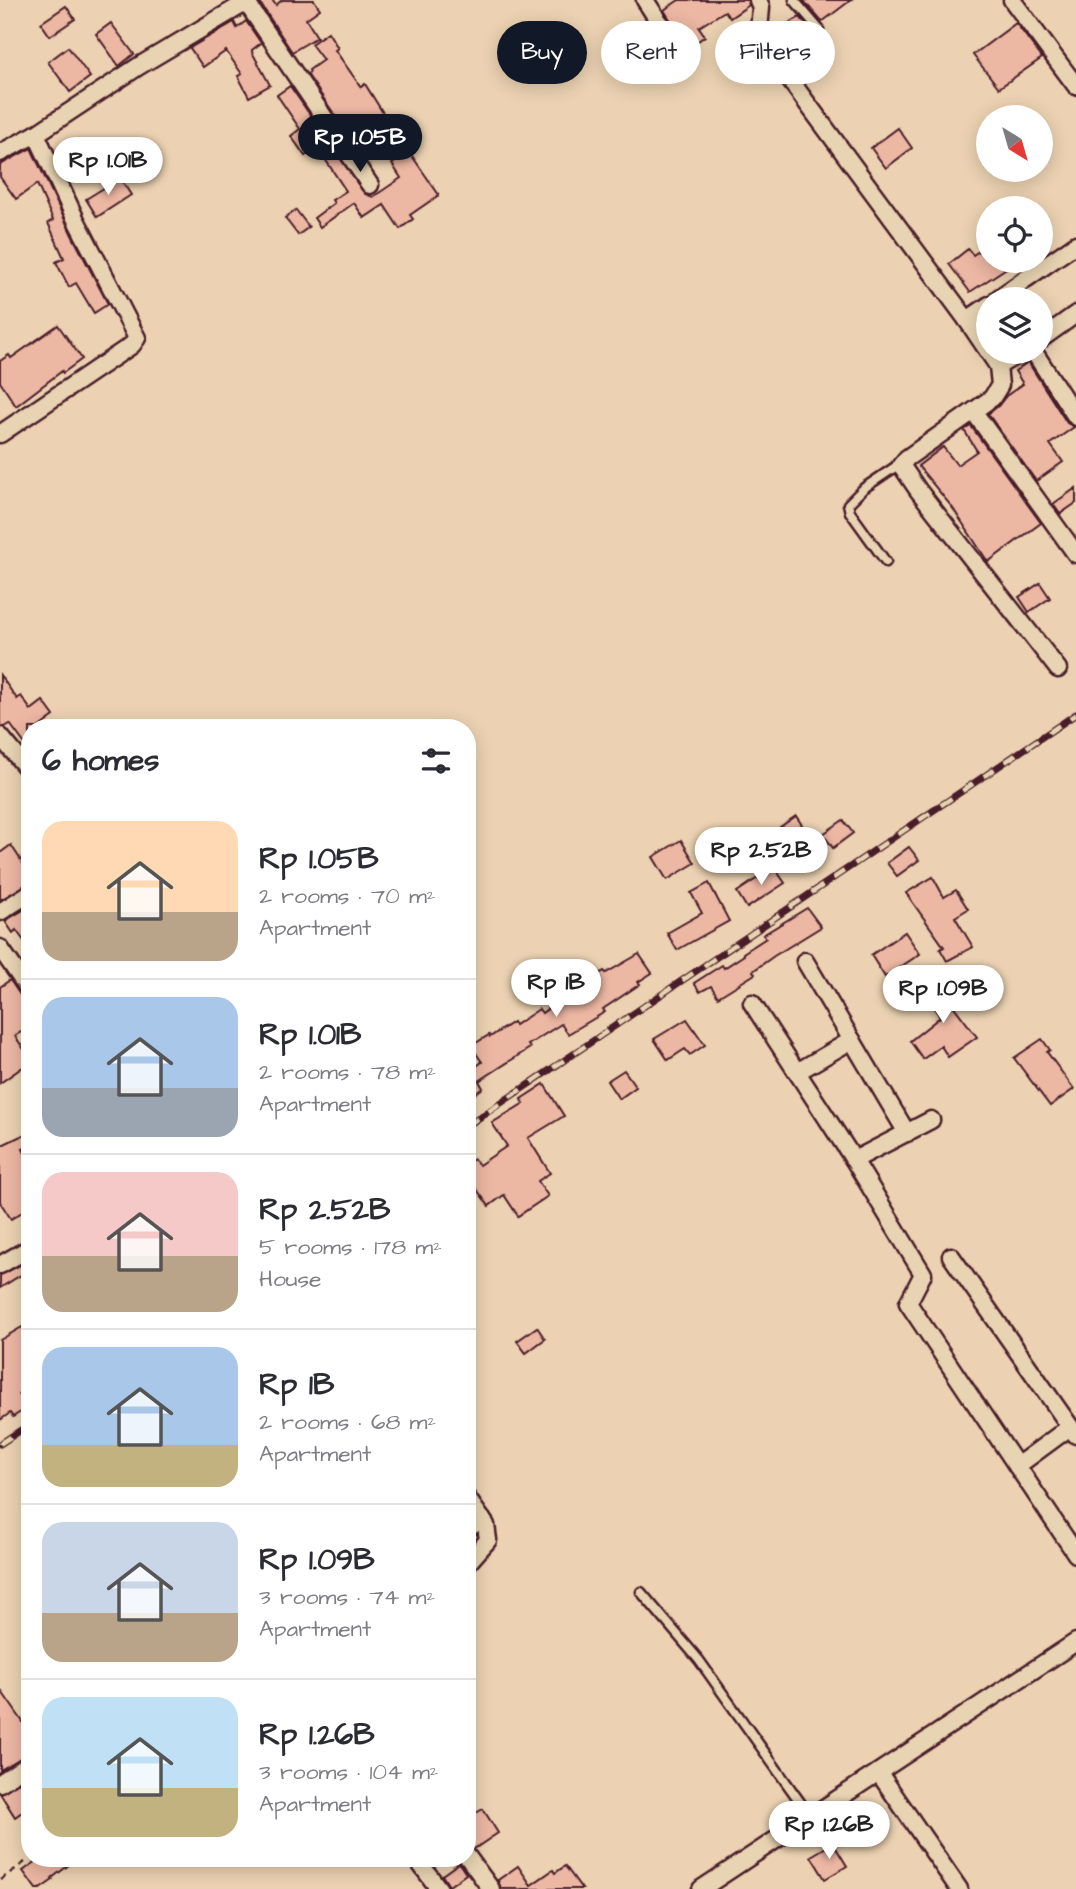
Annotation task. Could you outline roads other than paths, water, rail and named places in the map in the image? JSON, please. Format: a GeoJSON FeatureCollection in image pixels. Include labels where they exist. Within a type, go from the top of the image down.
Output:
{"type":"FeatureCollection","features":[{"type":"Feature","properties":{"kind":"street"},"geometry":{"type":"LineString","coordinates":[[645,0],[658,21]]}},
{"type":"Feature","properties":{"kind":"street"},"geometry":{"type":"LineString","coordinates":[[1012,0],[1076,86]]}},
{"type":"Feature","properties":{"kind":"street"},"geometry":{"type":"LineString","coordinates":[[2,147],[36,134],[139,66],[248,1],[370,186]]}},
{"type":"Feature","properties":{"kind":"street"},"geometry":{"type":"LineString","coordinates":[[764,1],[759,31],[770,53],[998,366],[1001,378],[998,391],[974,412],[901,465],[1058,668]]}},
{"type":"Feature","properties":{"kind":"street"},"geometry":{"type":"LineString","coordinates":[[0,434],[132,345],[137,338],[76,220],[36,134]]}},
{"type":"Feature","properties":{"kind":"street"},"geometry":{"type":"LineString","coordinates":[[1014,287],[1076,244]]}},
{"type":"Feature","properties":{"kind":"street"},"geometry":{"type":"LineString","coordinates":[[967,320],[976,314]]}},
{"type":"Feature","properties":{"kind":"street"},"geometry":{"type":"LineString","coordinates":[[1053,330],[1076,314]]}},
{"type":"Feature","properties":{"kind":"street"},"geometry":{"type":"LineString","coordinates":[[1042,364],[1076,417]]}},
{"type":"Feature","properties":{"kind":"street"},"geometry":{"type":"LineString","coordinates":[[974,412],[1076,554]]}},
{"type":"Feature","properties":{"kind":"street"},"geometry":{"type":"LineString","coordinates":[[0,736],[21,761]]}},
{"type":"Feature","properties":{"kind":"street"},"geometry":{"type":"LineString","coordinates":[[0,912],[21,899]]}},
{"type":"Feature","properties":{"kind":"street"},"geometry":{"type":"LineString","coordinates":[[0,948],[21,978]]}},
{"type":"Feature","properties":{"kind":"street"},"geometry":{"type":"LineString","coordinates":[[805,961],[907,1133]]}},
{"type":"Feature","properties":{"kind":"street"},"geometry":{"type":"LineString","coordinates":[[752,1003],[854,1160],[923,1274],[908,1303],[1076,1555]]}},
{"type":"Feature","properties":{"kind":"street"},"geometry":{"type":"LineString","coordinates":[[797,1072],[852,1040]]}},
{"type":"Feature","properties":{"kind":"street"},"geometry":{"type":"LineString","coordinates":[[854,1160],[931,1120]]}},
{"type":"Feature","properties":{"kind":"street"},"geometry":{"type":"LineString","coordinates":[[0,1265],[21,1253]]}},
{"type":"Feature","properties":{"kind":"street"},"geometry":{"type":"LineString","coordinates":[[951,1256],[1073,1431],[1017,1466]]}},
{"type":"Feature","properties":{"kind":"street"},"geometry":{"type":"LineString","coordinates":[[476,1511],[488,1533],[488,1540],[476,1554]]}},
{"type":"Feature","properties":{"kind":"street"},"geometry":{"type":"LineString","coordinates":[[476,1523],[482,1519]]}},
{"type":"Feature","properties":{"kind":"street"},"geometry":{"type":"LineString","coordinates":[[702,1889],[1076,1642]]}},
{"type":"Feature","properties":{"kind":"street"},"geometry":{"type":"LineString","coordinates":[[0,1783],[21,1769]]}},
{"type":"Feature","properties":{"kind":"street"},"geometry":{"type":"LineString","coordinates":[[879,1773],[959,1889]]}},
{"type":"Feature","properties":{"kind":"street"},"geometry":{"type":"LineString","coordinates":[[423,1867],[439,1889]]}},
{"type":"Feature","properties":{"kind":"street"},"geometry":{"type":"LineString","coordinates":[[475,1867],[491,1889]]}},
{"type":"Feature","properties":{"kind":"lane"},"geometry":{"type":"LineString","coordinates":[[794,0],[812,21]]}},
{"type":"Feature","properties":{"kind":"lane"},"geometry":{"type":"LineString","coordinates":[[886,562],[850,512],[848,504],[864,488],[903,462]]}},
{"type":"Feature","properties":{"kind":"lane"},"geometry":{"type":"LineString","coordinates":[[641,1592],[699,1660],[810,1816]]}},
{"type":"Feature","properties":{"kind":"railway"},"geometry":{"type":"LineString","coordinates":[[476,1120],[1076,714]]}},
{"type":"Feature","properties":{"kind":"railway"},"geometry":{"type":"LineString","coordinates":[[0,1444],[21,1430]]}}]}
